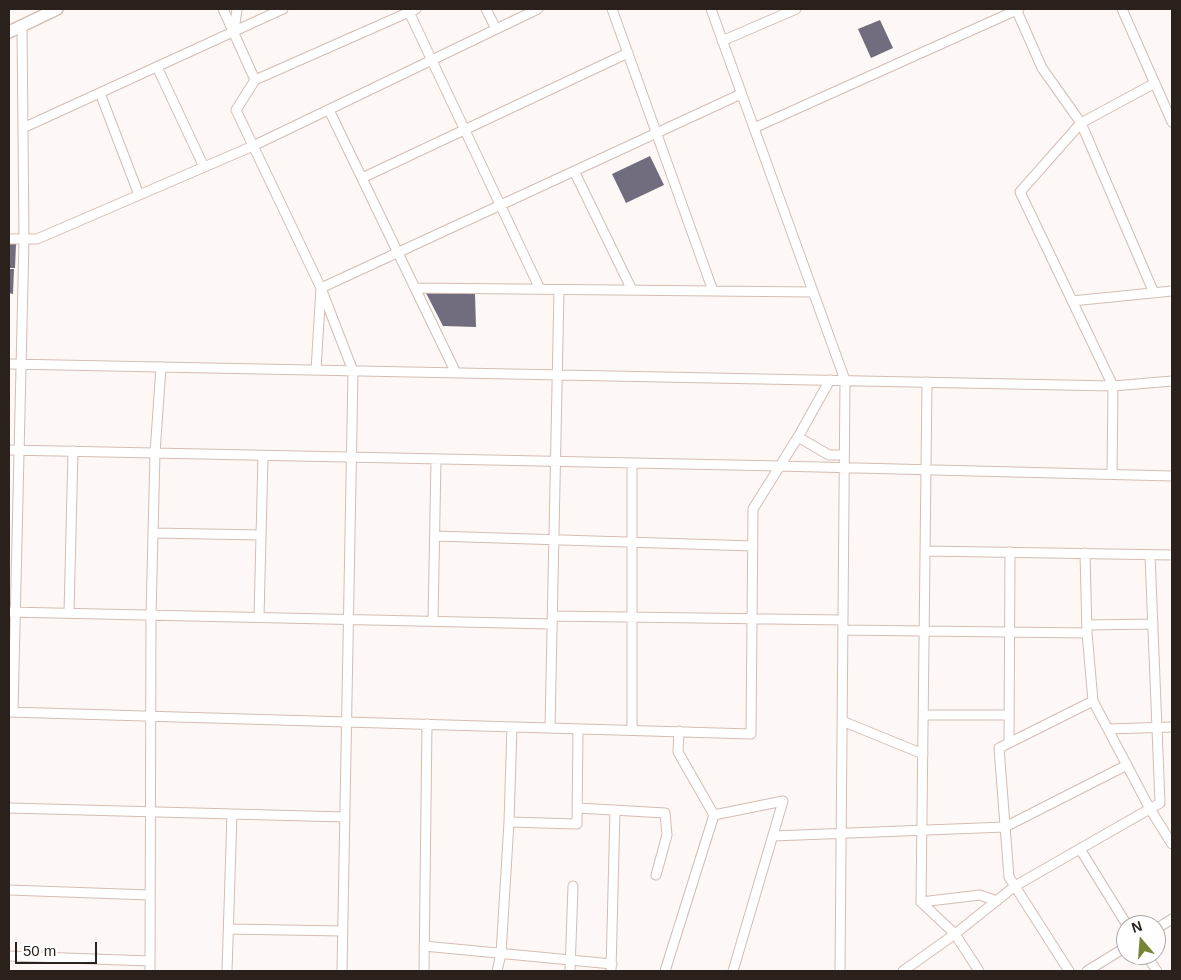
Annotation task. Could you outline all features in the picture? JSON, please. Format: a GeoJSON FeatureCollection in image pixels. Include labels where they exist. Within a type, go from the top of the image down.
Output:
{"type":"FeatureCollection","features":[{"type":"Feature","properties":{"kind":"street"},"geometry":{"type":"LineString","coordinates":[[9,32],[57,9]]}},
{"type":"Feature","properties":{"kind":"street"},"geometry":{"type":"LineString","coordinates":[[222,9],[234,31],[255,80]]}},
{"type":"Feature","properties":{"kind":"street"},"geometry":{"type":"LineString","coordinates":[[234,31],[237,9]]}},
{"type":"Feature","properties":{"kind":"street"},"geometry":{"type":"LineString","coordinates":[[23,128],[283,9]]}},
{"type":"Feature","properties":{"kind":"street"},"geometry":{"type":"LineString","coordinates":[[486,9],[496,29]]}},
{"type":"Feature","properties":{"kind":"street"},"geometry":{"type":"LineString","coordinates":[[9,239],[38,239],[139,196],[253,146],[538,9]]}},
{"type":"Feature","properties":{"kind":"street"},"geometry":{"type":"LineString","coordinates":[[612,9],[713,291]]}},
{"type":"Feature","properties":{"kind":"street"},"geometry":{"type":"LineString","coordinates":[[711,9],[845,380],[840,971]]}},
{"type":"Feature","properties":{"kind":"street"},"geometry":{"type":"LineString","coordinates":[[722,41],[781,12],[796,9]]}},
{"type":"Feature","properties":{"kind":"street"},"geometry":{"type":"LineString","coordinates":[[754,128],[1017,9],[1042,68],[1081,123],[1154,293]]}},
{"type":"Feature","properties":{"kind":"street"},"geometry":{"type":"LineString","coordinates":[[1122,9],[1172,122]]}},
{"type":"Feature","properties":{"kind":"street"},"geometry":{"type":"LineString","coordinates":[[342,971],[353,371],[321,288],[236,110],[255,80],[413,10],[432,60],[540,289]]}},
{"type":"Feature","properties":{"kind":"street"},"geometry":{"type":"LineString","coordinates":[[22,26],[24,239],[19,450],[12,612],[11,712],[751,734],[753,509],[798,437],[830,380]]}},
{"type":"Feature","properties":{"kind":"street"},"geometry":{"type":"LineString","coordinates":[[362,178],[628,53]]}},
{"type":"Feature","properties":{"kind":"street"},"geometry":{"type":"LineString","coordinates":[[157,66],[204,167]]}},
{"type":"Feature","properties":{"kind":"street"},"geometry":{"type":"LineString","coordinates":[[1112,474],[1113,386],[1020,192],[1081,123],[1155,83]]}},
{"type":"Feature","properties":{"kind":"street"},"geometry":{"type":"LineString","coordinates":[[100,93],[139,196]]}},
{"type":"Feature","properties":{"kind":"street"},"geometry":{"type":"LineString","coordinates":[[321,288],[741,94]]}},
{"type":"Feature","properties":{"kind":"street"},"geometry":{"type":"LineString","coordinates":[[328,110],[456,373]]}},
{"type":"Feature","properties":{"kind":"street"},"geometry":{"type":"LineString","coordinates":[[574,171],[632,290]]}},
{"type":"Feature","properties":{"kind":"street"},"geometry":{"type":"LineString","coordinates":[[316,370],[321,288]]}},
{"type":"Feature","properties":{"kind":"street"},"geometry":{"type":"LineString","coordinates":[[416,288],[813,292]]}},
{"type":"Feature","properties":{"kind":"street"},"geometry":{"type":"LineString","coordinates":[[550,728],[559,290]]}},
{"type":"Feature","properties":{"kind":"street"},"geometry":{"type":"LineString","coordinates":[[1072,301],[1172,291]]}},
{"type":"Feature","properties":{"kind":"street"},"geometry":{"type":"LineString","coordinates":[[9,364],[1113,386],[1172,381]]}},
{"type":"Feature","properties":{"kind":"street"},"geometry":{"type":"LineString","coordinates":[[150,971],[151,615],[156,453],[161,367]]}},
{"type":"Feature","properties":{"kind":"street"},"geometry":{"type":"LineString","coordinates":[[927,382],[921,902],[955,934],[979,971]]}},
{"type":"Feature","properties":{"kind":"street"},"geometry":{"type":"LineString","coordinates":[[798,437],[829,455],[844,455]]}},
{"type":"Feature","properties":{"kind":"street"},"geometry":{"type":"LineString","coordinates":[[9,450],[1172,476]]}},
{"type":"Feature","properties":{"kind":"street"},"geometry":{"type":"LineString","coordinates":[[69,613],[73,451]]}},
{"type":"Feature","properties":{"kind":"street"},"geometry":{"type":"LineString","coordinates":[[259,617],[263,456]]}},
{"type":"Feature","properties":{"kind":"street"},"geometry":{"type":"LineString","coordinates":[[433,621],[436,459]]}},
{"type":"Feature","properties":{"kind":"street"},"geometry":{"type":"LineString","coordinates":[[632,464],[632,730]]}},
{"type":"Feature","properties":{"kind":"street"},"geometry":{"type":"LineString","coordinates":[[153,533],[261,535]]}},
{"type":"Feature","properties":{"kind":"street"},"geometry":{"type":"LineString","coordinates":[[435,536],[753,546]]}},
{"type":"Feature","properties":{"kind":"street"},"geometry":{"type":"LineString","coordinates":[[925,551],[1172,555]]}},
{"type":"Feature","properties":{"kind":"street"},"geometry":{"type":"LineString","coordinates":[[1009,743],[1010,552]]}},
{"type":"Feature","properties":{"kind":"street"},"geometry":{"type":"LineString","coordinates":[[1085,554],[1087,629],[1093,701],[1150,809],[1172,844]]}},
{"type":"Feature","properties":{"kind":"street"},"geometry":{"type":"LineString","coordinates":[[903,971],[955,934],[1015,886],[1160,803],[1150,555]]}},
{"type":"Feature","properties":{"kind":"street"},"geometry":{"type":"LineString","coordinates":[[12,612],[433,621],[632,617],[842,620]]}},
{"type":"Feature","properties":{"kind":"street"},"geometry":{"type":"LineString","coordinates":[[842,630],[1010,632],[1153,624]]}},
{"type":"Feature","properties":{"kind":"street"},"geometry":{"type":"LineString","coordinates":[[1069,971],[1009,877],[999,748],[1093,701]]}},
{"type":"Feature","properties":{"kind":"street"},"geometry":{"type":"LineString","coordinates":[[924,715],[1009,715]]}},
{"type":"Feature","properties":{"kind":"street"},"geometry":{"type":"LineString","coordinates":[[842,721],[923,754]]}},
{"type":"Feature","properties":{"kind":"street"},"geometry":{"type":"LineString","coordinates":[[424,971],[427,724]]}},
{"type":"Feature","properties":{"kind":"street"},"geometry":{"type":"LineString","coordinates":[[497,971],[501,954],[509,822],[512,727]]}},
{"type":"Feature","properties":{"kind":"street"},"geometry":{"type":"LineString","coordinates":[[1108,728],[1172,727]]}},
{"type":"Feature","properties":{"kind":"street"},"geometry":{"type":"LineString","coordinates":[[509,822],[578,824],[578,729]]}},
{"type":"Feature","properties":{"kind":"street"},"geometry":{"type":"LineString","coordinates":[[665,971],[714,815],[678,752],[679,732]]}},
{"type":"Feature","properties":{"kind":"street"},"geometry":{"type":"LineString","coordinates":[[773,836],[1005,827],[1127,765]]}},
{"type":"Feature","properties":{"kind":"street"},"geometry":{"type":"LineString","coordinates":[[714,815],[783,801],[733,971]]}},
{"type":"Feature","properties":{"kind":"street"},"geometry":{"type":"LineString","coordinates":[[9,808],[345,817]]}},
{"type":"Feature","properties":{"kind":"street"},"geometry":{"type":"LineString","coordinates":[[578,808],[665,813],[668,835],[656,875]]}},
{"type":"Feature","properties":{"kind":"street"},"geometry":{"type":"LineString","coordinates":[[424,946],[570,960],[611,968],[615,810]]}},
{"type":"Feature","properties":{"kind":"street"},"geometry":{"type":"LineString","coordinates":[[227,971],[232,814]]}},
{"type":"Feature","properties":{"kind":"street"},"geometry":{"type":"LineString","coordinates":[[1080,849],[1122,915]]}},
{"type":"Feature","properties":{"kind":"street"},"geometry":{"type":"LineString","coordinates":[[570,971],[573,886]]}},
{"type":"Feature","properties":{"kind":"street"},"geometry":{"type":"LineString","coordinates":[[9,890],[150,894]]}},
{"type":"Feature","properties":{"kind":"street"},"geometry":{"type":"LineString","coordinates":[[921,902],[980,895],[997,901]]}},
{"type":"Feature","properties":{"kind":"street"},"geometry":{"type":"LineString","coordinates":[[228,929],[342,931]]}},
{"type":"Feature","properties":{"kind":"street"},"geometry":{"type":"LineString","coordinates":[[1086,971],[1116,953]]}},
{"type":"Feature","properties":{"kind":"street"},"geometry":{"type":"LineString","coordinates":[[9,956],[150,961]]}},
{"type":"Feature","properties":{"kind":"building"},"geometry":{"type":"Polygon","coordinates":[[[880,20],[893,48],[871,58],[858,29],[880,20]]]}},
{"type":"Feature","properties":{"kind":"building"},"geometry":{"type":"Polygon","coordinates":[[[650,156],[664,185],[626,203],[612,174],[650,156]]]}},
{"type":"Feature","properties":{"kind":"building"},"geometry":{"type":"Polygon","coordinates":[[[9,244],[16,244],[15,268],[9,268],[9,244]]]}},
{"type":"Feature","properties":{"kind":"building"},"geometry":{"type":"Polygon","coordinates":[[[9,269],[14,269],[13,294],[9,293],[9,269]]]}},
{"type":"Feature","properties":{"kind":"building"},"geometry":{"type":"Polygon","coordinates":[[[426,293],[475,294],[476,327],[443,326],[426,293]]]}}]}
